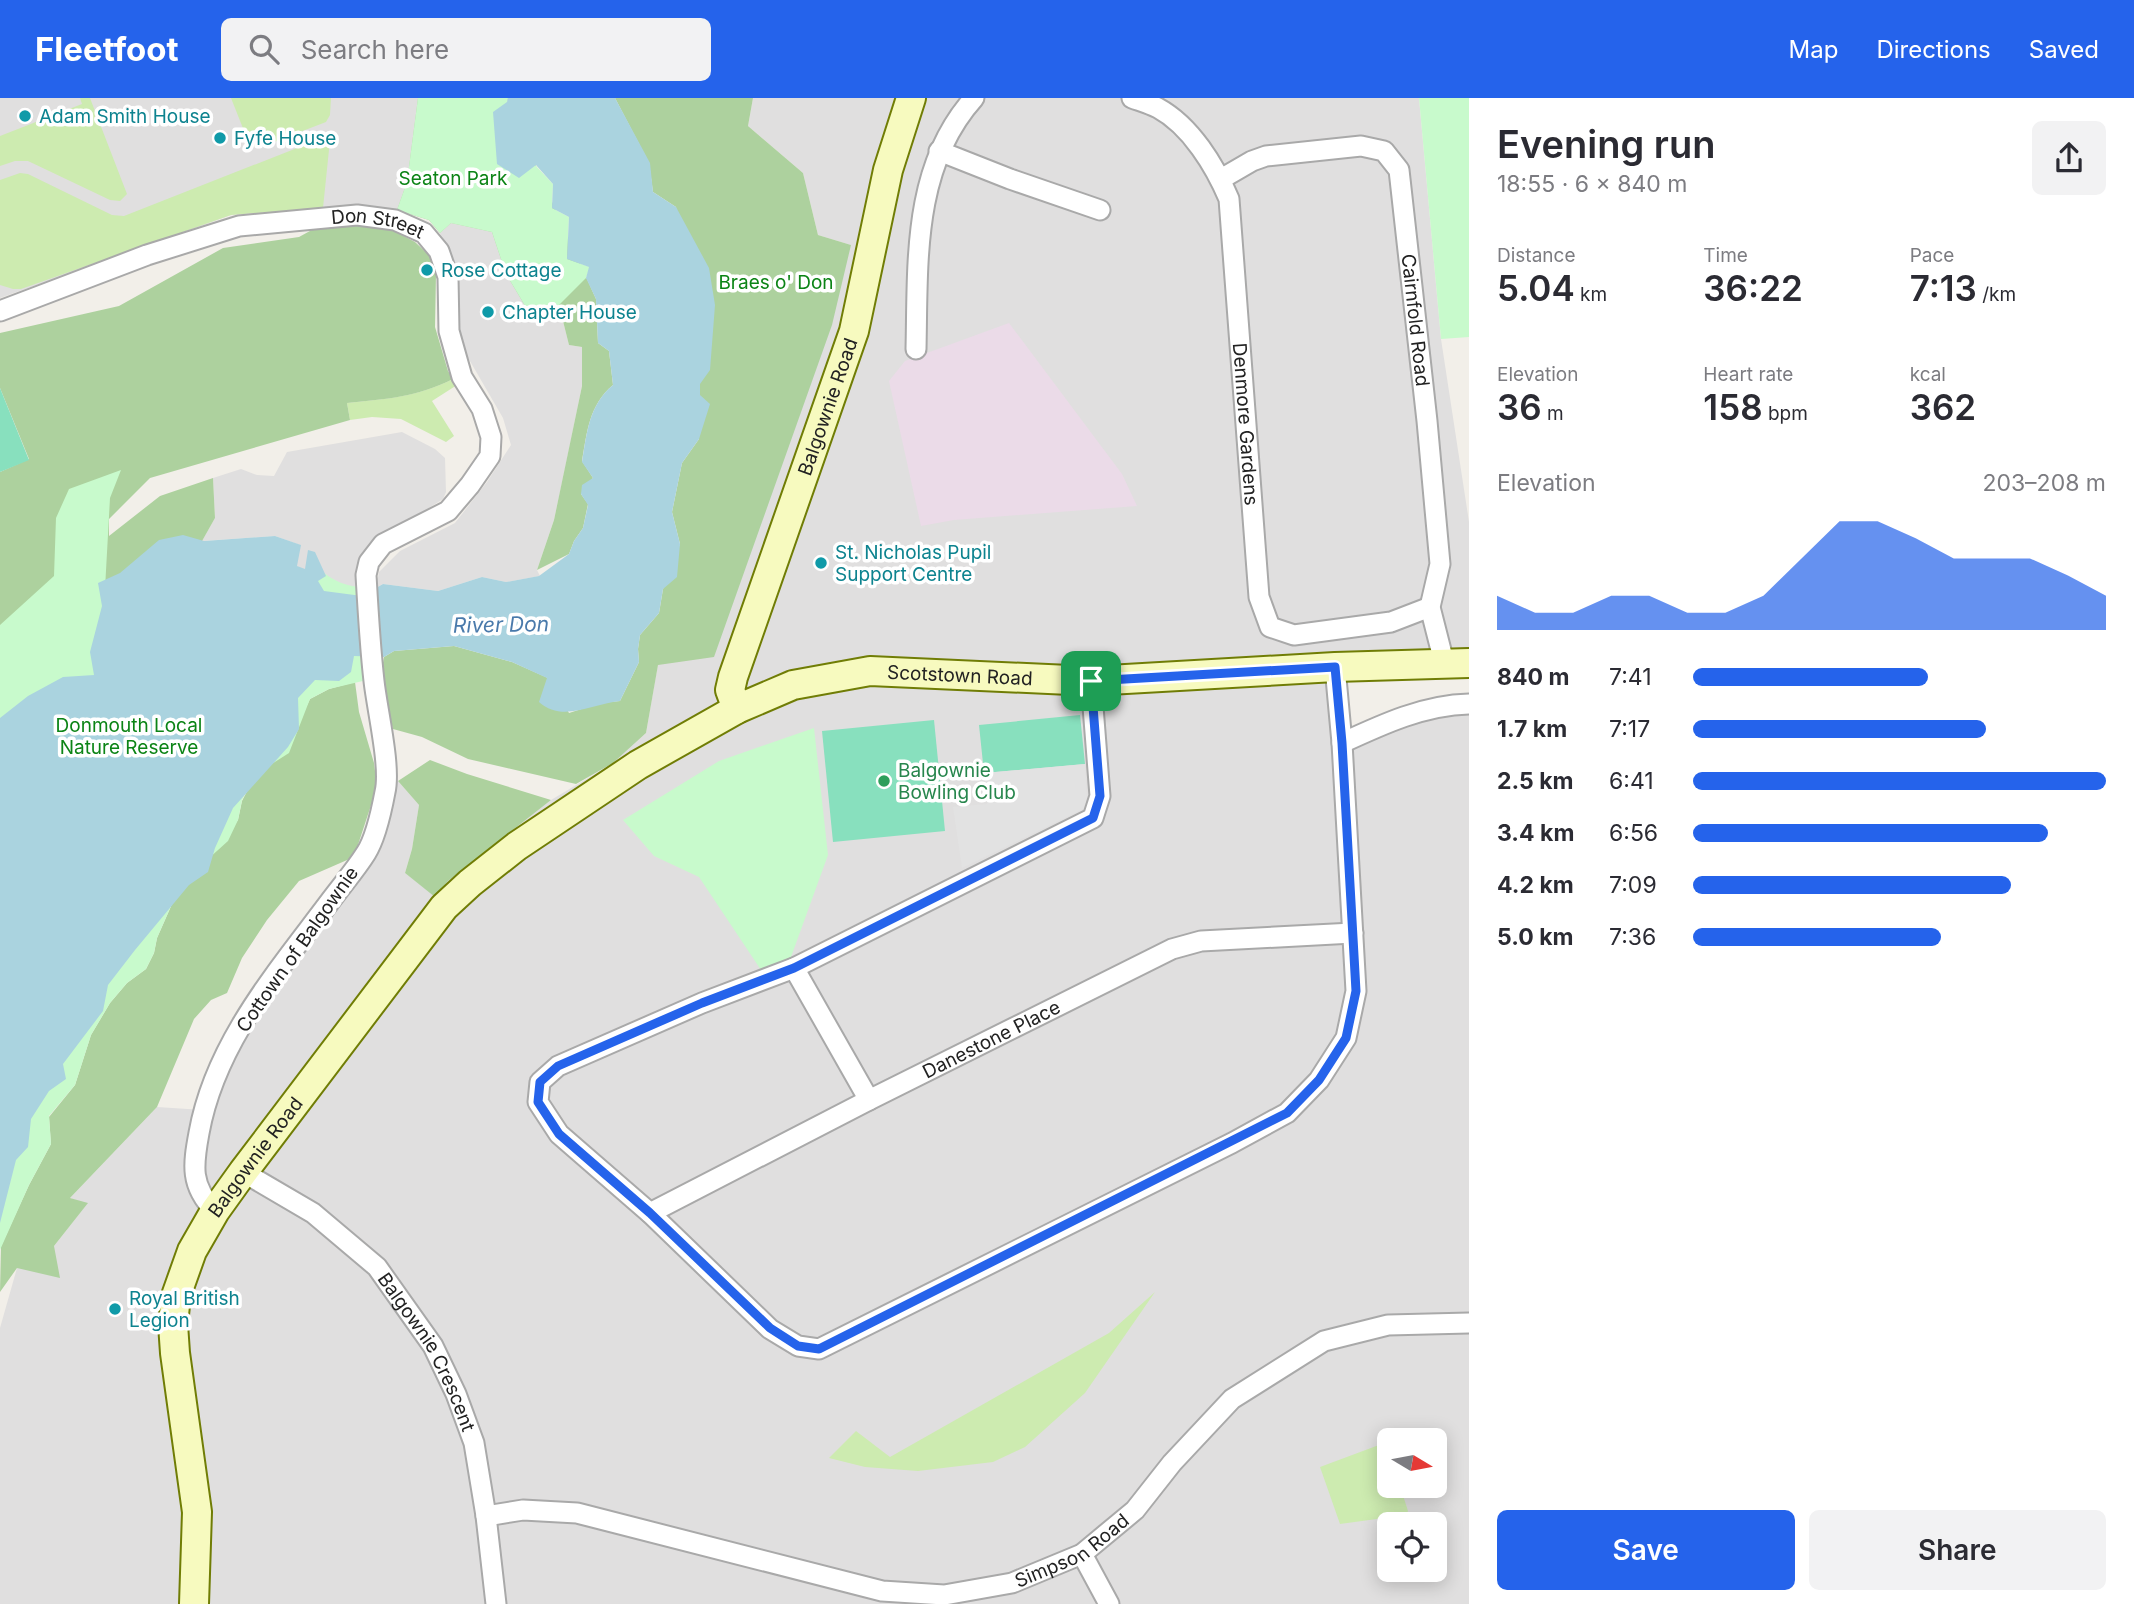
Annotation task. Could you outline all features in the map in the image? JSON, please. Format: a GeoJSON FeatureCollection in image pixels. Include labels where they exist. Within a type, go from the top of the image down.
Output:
{"type":"FeatureCollection","features":[{"type":"Feature","properties":{"kind":"street","name":"Balgownie Road"},"geometry":{"type":"LineString","coordinates":[[737,709],[730,690],[733,677],[854,331],[888,170],[911,98]]}},
{"type":"Feature","properties":{"kind":"street"},"geometry":{"type":"LineString","coordinates":[[916,349],[922,216],[926,193],[939,151],[964,109],[974,98]]}},
{"type":"Feature","properties":{"kind":"street","name":"Denmore Gardens"},"geometry":{"type":"LineString","coordinates":[[1132,98],[1159,109],[1189,134],[1221,178],[1229,199],[1259,597],[1270,627],[1294,635],[1391,622],[1430,607]]}},
{"type":"Feature","properties":{"kind":"street","name":"Cairnfold Road"},"geometry":{"type":"LineString","coordinates":[[1221,178],[1266,156],[1361,146],[1384,151],[1399,170],[1440,564],[1430,607],[1456,662]]}},
{"type":"Feature","properties":{"kind":"street"},"geometry":{"type":"LineString","coordinates":[[939,151],[1100,210]]}},
{"type":"Feature","properties":{"kind":"street","name":"Don Street"},"geometry":{"type":"LineString","coordinates":[[0,311],[147,255],[239,226],[357,215],[395,220],[424,233],[439,251],[448,277],[449,331],[462,377],[482,409],[491,437],[490,456],[448,511],[383,544],[369,562],[367,586],[374,680]]}},
{"type":"Feature","properties":{"kind":"street","name":"Scotstown Road"},"geometry":{"type":"LineString","coordinates":[[569,811],[638,765],[737,709],[793,685],[870,671],[1091,681],[1456,662]]}},
{"type":"Feature","properties":{"kind":"street"},"geometry":{"type":"LineString","coordinates":[[1091,681],[1100,796],[1093,818],[794,968],[702,1003],[558,1066],[540,1082],[538,1102],[559,1134],[650,1213],[770,1328],[798,1346],[819,1349],[1287,1113],[1319,1080],[1346,1038],[1356,991],[1335,667]]}},
{"type":"Feature","properties":{"kind":"street","name":"Cottown of Balgownie"},"geometry":{"type":"LineString","coordinates":[[215,1211],[204,1200],[195,1172],[203,1111],[212,1084],[240,1026],[263,991],[368,850],[386,789],[374,680]]}},
{"type":"Feature","properties":{"kind":"street"},"geometry":{"type":"LineString","coordinates":[[1342,743],[1406,715],[1448,704],[1469,704]]}},
{"type":"Feature","properties":{"kind":"street","name":"Balgownie Road"},"geometry":{"type":"LineString","coordinates":[[194,1604],[197,1512],[173,1324],[176,1296],[192,1251],[215,1211],[243,1172],[444,907],[517,846],[569,811]]}},
{"type":"Feature","properties":{"kind":"street","name":"Danestone Place"},"geometry":{"type":"LineString","coordinates":[[650,1213],[1172,949],[1201,941],[1353,933]]}},
{"type":"Feature","properties":{"kind":"street"},"geometry":{"type":"LineString","coordinates":[[794,968],[869,1100]]}},
{"type":"Feature","properties":{"kind":"street","name":"Balgownie Crescent"},"geometry":{"type":"LineString","coordinates":[[243,1172],[313,1213],[377,1267],[433,1346],[456,1394],[474,1443],[496,1604]]}},
{"type":"Feature","properties":{"kind":"street","name":"Simpson Road"},"geometry":{"type":"LineString","coordinates":[[486,1516],[523,1510],[577,1513],[882,1591],[944,1595],[1012,1583],[1082,1554],[1135,1510],[1172,1463],[1232,1398],[1324,1341],[1388,1325],[1469,1323]]}},
{"type":"Feature","properties":{"kind":"street"},"geometry":{"type":"LineString","coordinates":[[1082,1554],[1110,1604]]}},
{"type":"Feature","properties":{"kind":"shaded area"},"geometry":{"type":"Polygon","coordinates":[[[0,98],[418,98],[407,182],[397,210],[360,205],[231,215],[0,298],[0,98]]]}},
{"type":"Feature","properties":{"kind":"shaded area"},"geometry":{"type":"Polygon","coordinates":[[[753,98],[1419,98],[1441,339],[1469,522],[1469,663],[1335,667],[1343,743],[1469,704],[1469,1604],[0,1604],[0,1328],[17,1268],[54,1246],[87,1204],[70,1198],[157,1107],[203,1110],[212,1084],[368,851],[386,789],[398,781],[419,805],[405,873],[435,896],[448,881],[551,800],[613,763],[646,733],[658,664],[851,245],[818,235],[803,173],[748,126],[753,98]]]}},
{"type":"Feature","properties":{"kind":"shaded area"},"geometry":{"type":"Polygon","coordinates":[[[451,223],[493,232],[506,274],[559,305],[569,345],[582,347],[582,386],[554,520],[537,570],[540,576],[506,582],[482,577],[438,591],[383,584],[376,588],[379,572],[400,551],[455,523],[511,445],[503,418],[456,337],[453,277],[440,233],[451,223]]]}},
{"type":"Feature","properties":{"kind":"shaded area"},"geometry":{"type":"Polygon","coordinates":[[[1009,323],[1122,474],[1137,506],[954,520],[921,526],[889,381],[905,361],[1009,323]]]}},
{"type":"Feature","properties":{"kind":"shaded area"},"geometry":{"type":"Polygon","coordinates":[[[402,432],[435,449],[445,458],[446,492],[443,499],[372,544],[357,566],[354,595],[296,566],[300,545],[275,536],[202,541],[215,518],[213,478],[241,469],[257,475],[274,476],[287,452],[402,432]]]}},
{"type":"Feature","properties":{"kind":"shaded area"},"geometry":{"type":"Polygon","coordinates":[[[1085,764],[1085,808],[962,868],[953,807],[987,804],[984,773],[1085,764]]]}},
{"type":"Feature","properties":{"kind":"green space"},"geometry":{"type":"Polygon","coordinates":[[[80,98],[90,98],[127,194],[120,201],[110,200],[28,161],[15,161],[0,166],[0,136],[82,104],[80,98]]]}},
{"type":"Feature","properties":{"kind":"green space"},"geometry":{"type":"Polygon","coordinates":[[[231,98],[331,98],[330,115],[326,122],[261,147],[250,146],[231,98]]]}},
{"type":"Feature","properties":{"kind":"green space","name":"Seaton Park"},"geometry":{"type":"Polygon","coordinates":[[[418,98],[508,98],[507,102],[596,299],[598,343],[609,351],[613,385],[599,401],[588,429],[582,461],[593,478],[581,494],[588,504],[583,528],[569,554],[537,570],[554,520],[582,386],[582,347],[569,345],[559,305],[527,309],[506,274],[492,232],[451,223],[440,233],[429,220],[397,210],[407,182],[418,98]]]}},
{"type":"Feature","properties":{"kind":"green space","name":"Seaton Park"},"geometry":{"type":"Polygon","coordinates":[[[418,98],[508,98],[507,102],[535,165],[553,184],[552,208],[569,217],[567,259],[590,267],[586,278],[559,305],[527,309],[506,274],[492,232],[451,223],[440,233],[429,220],[397,210],[407,182],[418,98]]]}},
{"type":"Feature","properties":{"kind":"green space","name":"Braes o' Don"},"geometry":{"type":"Polygon","coordinates":[[[615,98],[753,98],[748,126],[803,173],[818,235],[851,245],[832,325],[714,657],[658,665],[646,733],[613,763],[576,784],[468,759],[422,737],[393,729],[380,679],[384,657],[394,651],[454,646],[512,662],[548,678],[569,713],[600,703],[620,701],[639,662],[640,635],[659,613],[663,589],[680,544],[672,512],[682,463],[699,439],[700,383],[676,207],[653,192],[649,163],[615,98]]]}},
{"type":"Feature","properties":{"kind":"green space"},"geometry":{"type":"Polygon","coordinates":[[[1419,98],[1469,98],[1469,337],[1441,339],[1419,98]]]}},
{"type":"Feature","properties":{"kind":"green space"},"geometry":{"type":"Polygon","coordinates":[[[325,137],[330,140],[323,208],[231,215],[21,289],[0,285],[0,180],[20,173],[28,174],[112,215],[124,216],[325,137]]]}},
{"type":"Feature","properties":{"kind":"green space"},"geometry":{"type":"Polygon","coordinates":[[[357,223],[394,231],[415,242],[431,257],[436,274],[435,327],[448,371],[453,379],[414,393],[347,403],[350,420],[150,478],[109,519],[109,536],[160,496],[213,478],[215,518],[197,550],[0,736],[0,472],[29,459],[0,388],[0,333],[119,306],[223,248],[299,237],[319,226],[357,223]]]}},
{"type":"Feature","properties":{"kind":"green space"},"geometry":{"type":"Polygon","coordinates":[[[453,379],[457,385],[432,401],[454,436],[446,442],[401,419],[372,417],[350,420],[347,403],[414,393],[453,379]]]}},
{"type":"Feature","properties":{"kind":"green space"},"geometry":{"type":"Polygon","coordinates":[[[0,388],[29,460],[0,472],[0,388]]]}},
{"type":"Feature","properties":{"kind":"green space","name":"Donmouth Local Nature Reserve"},"geometry":{"type":"Polygon","coordinates":[[[121,470],[110,498],[104,607],[291,560],[299,574],[315,566],[346,585],[359,587],[367,680],[329,689],[310,699],[289,753],[256,774],[242,800],[238,820],[228,841],[186,879],[172,904],[146,969],[127,983],[110,1003],[91,1035],[75,1085],[49,1116],[51,1144],[0,1250],[0,625],[54,576],[56,518],[69,489],[121,470]]]}},
{"type":"Feature","properties":{"kind":"green space"},"geometry":{"type":"Polygon","coordinates":[[[355,682],[359,712],[374,763],[377,787],[354,857],[299,881],[267,920],[242,958],[227,993],[211,1000],[194,1019],[157,1107],[70,1198],[88,1203],[54,1246],[60,1278],[17,1268],[0,1292],[1,1246],[51,1144],[49,1117],[75,1085],[91,1035],[110,1003],[127,983],[146,969],[172,904],[238,820],[242,801],[256,774],[298,724],[310,699],[329,689],[355,682]]]}},
{"type":"Feature","properties":{"kind":"green space"},"geometry":{"type":"Polygon","coordinates":[[[1080,715],[1085,764],[984,773],[979,725],[1080,715]]]}},
{"type":"Feature","properties":{"kind":"green space","name":"Balgownie Bowling Club"},"geometry":{"type":"Polygon","coordinates":[[[934,720],[945,831],[833,842],[822,731],[934,720]]]}},
{"type":"Feature","properties":{"kind":"green space"},"geometry":{"type":"Polygon","coordinates":[[[814,728],[828,855],[791,957],[761,970],[699,877],[654,856],[623,820],[719,761],[814,728]]]}},
{"type":"Feature","properties":{"kind":"green space"},"geometry":{"type":"Polygon","coordinates":[[[430,760],[551,800],[448,881],[435,897],[405,873],[419,805],[398,781],[430,760]]]}},
{"type":"Feature","properties":{"kind":"green space"},"geometry":{"type":"Polygon","coordinates":[[[1155,1292],[1085,1393],[1025,1447],[993,1462],[918,1471],[865,1467],[829,1458],[856,1431],[890,1457],[1109,1333],[1155,1292]]]}},
{"type":"Feature","properties":{"kind":"green space"},"geometry":{"type":"Polygon","coordinates":[[[1377,1446],[1377,1498],[1404,1498],[1408,1512],[1377,1512],[1377,1519],[1340,1524],[1320,1467],[1377,1446]]]}},
{"type":"Feature","properties":{"kind":"water","name":"River Don"},"geometry":{"type":"Polygon","coordinates":[[[508,98],[615,98],[650,163],[653,192],[676,207],[709,268],[715,305],[710,370],[700,384],[700,395],[710,404],[699,439],[682,463],[672,512],[680,544],[677,577],[663,589],[659,613],[640,635],[639,662],[620,701],[567,712],[548,708],[539,702],[547,678],[512,662],[454,646],[394,651],[384,657],[354,656],[351,672],[339,681],[315,680],[298,698],[299,729],[288,747],[233,808],[215,848],[208,872],[189,885],[108,985],[103,1011],[63,1064],[66,1079],[49,1091],[31,1119],[28,1147],[16,1160],[0,1223],[0,718],[28,696],[63,677],[94,675],[90,652],[102,606],[98,583],[120,573],[159,540],[183,535],[204,541],[275,536],[301,545],[297,566],[305,569],[308,550],[315,552],[326,576],[318,581],[324,591],[362,596],[383,584],[438,591],[482,577],[506,582],[539,576],[569,554],[583,528],[588,505],[581,494],[582,485],[593,478],[582,462],[594,410],[613,385],[609,351],[598,343],[596,299],[586,278],[589,267],[567,259],[569,217],[552,208],[553,184],[536,165],[519,178],[497,164],[493,112],[507,102],[508,98]]]}},
{"type":"Feature","properties":{"kind":"place","name":"Adam Smith House"},"geometry":{"type":"Point","coordinates":[25,116]}},
{"type":"Feature","properties":{"kind":"place","name":"Fyfe House"},"geometry":{"type":"Point","coordinates":[220,138]}},
{"type":"Feature","properties":{"kind":"place","name":"Rose Cottage"},"geometry":{"type":"Point","coordinates":[427,270]}},
{"type":"Feature","properties":{"kind":"place","name":"Chapter House"},"geometry":{"type":"Point","coordinates":[488,312]}},
{"type":"Feature","properties":{"kind":"place","name":"St. Nicholas Pupil Support Centre"},"geometry":{"type":"Point","coordinates":[821,563]}},
{"type":"Feature","properties":{"kind":"place","name":"Balgownie Bowling Club"},"geometry":{"type":"Point","coordinates":[884,781]}},
{"type":"Feature","properties":{"kind":"place","name":"Royal British Legion"},"geometry":{"type":"Point","coordinates":[115,1309]}},
{"type":"Feature","properties":{"kind":"route"},"geometry":{"type":"LineString","coordinates":[[1335,667],[1356,991],[1346,1038],[1319,1080],[1287,1113],[819,1349],[798,1346],[770,1328],[650,1213],[559,1134],[538,1102],[540,1082],[558,1066],[702,1003],[794,968],[1093,818],[1100,796],[1091,681],[1335,667]]}}]}
